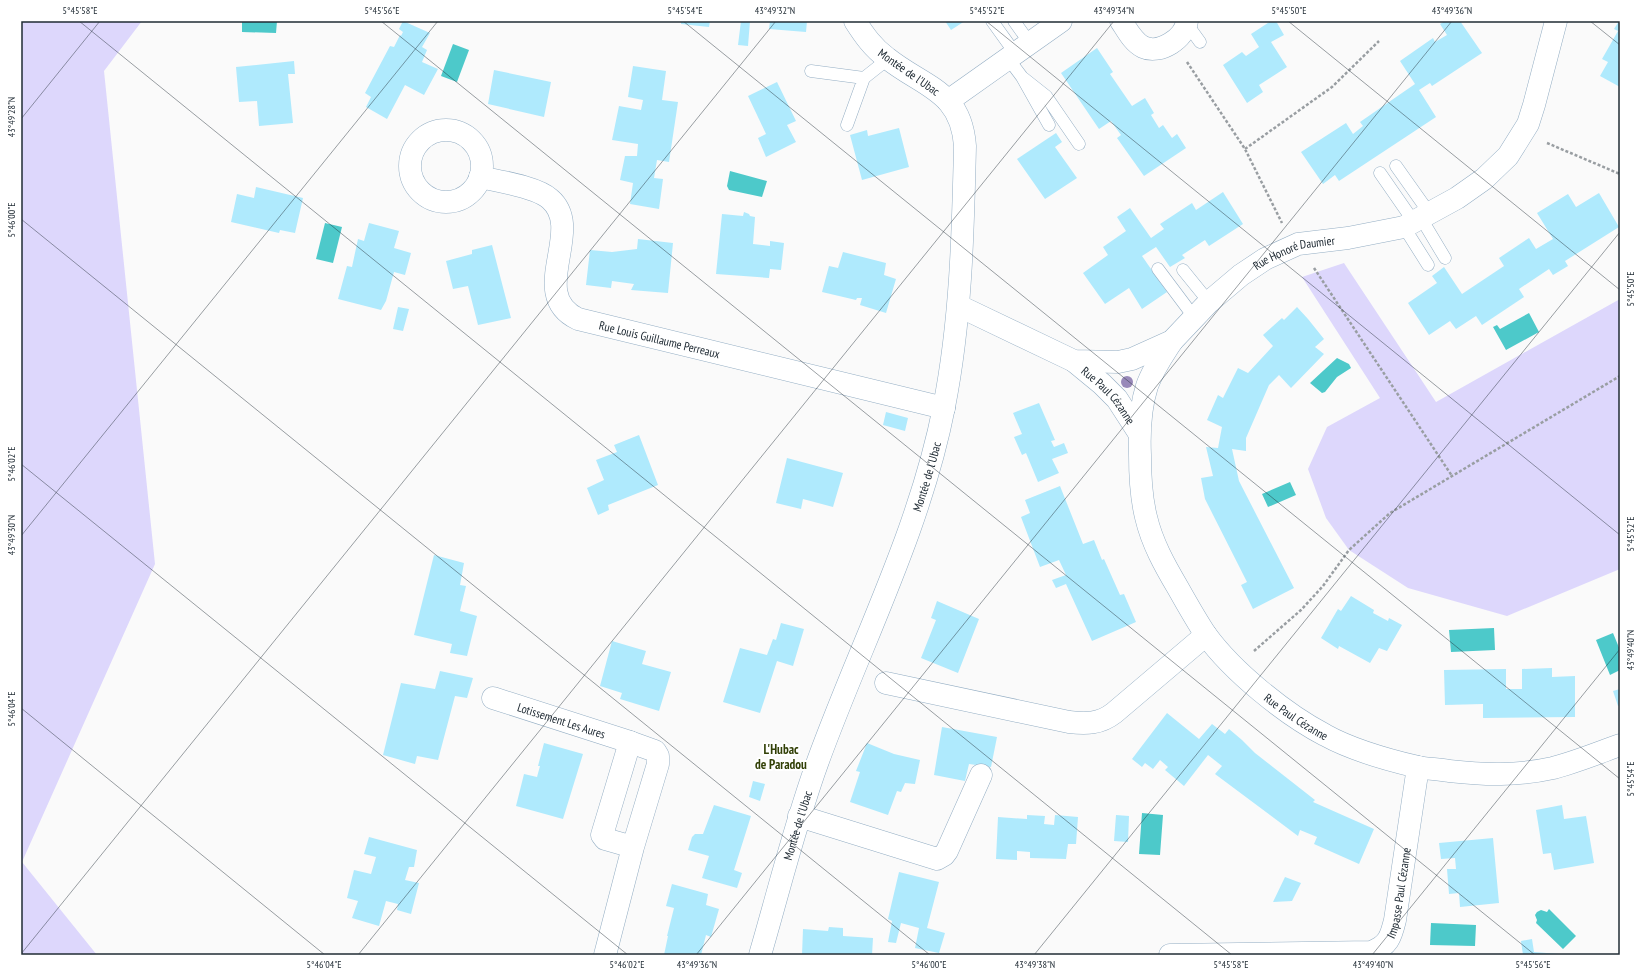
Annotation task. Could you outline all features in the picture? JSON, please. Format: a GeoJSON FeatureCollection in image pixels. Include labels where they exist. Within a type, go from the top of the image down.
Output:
{"type":"FeatureCollection","features":[{"type":"Feature","properties":{"kind":"street","name":"Montée de l'Ubac"},"geometry":{"type":"LineString","coordinates":[[760,955],[799,816],[818,760],[899,558],[923,489],[944,408],[959,306],[965,146],[959,118],[948,100],[932,86],[888,59],[875,49],[855,21]]}},
{"type":"Feature","properties":{"kind":"street"},"geometry":{"type":"LineString","coordinates":[[948,100],[1060,21]]}},
{"type":"Feature","properties":{"kind":"street"},"geometry":{"type":"LineString","coordinates":[[1121,21],[1134,40],[1139,45],[1148,49],[1157,49],[1173,41],[1183,32],[1187,22]]}},
{"type":"Feature","properties":{"kind":"street","name":"Rue Honoré Daumier"},"geometry":{"type":"LineString","coordinates":[[959,306],[1074,361],[1118,362],[1132,359],[1172,341],[1209,302],[1252,267],[1295,244],[1355,237],[1417,220],[1471,190],[1508,156],[1523,133],[1534,105],[1556,21]]}},
{"type":"Feature","properties":{"kind":"street","name":"Rue Louis Guillaume Perreaux"},"geometry":{"type":"LineString","coordinates":[[480,177],[536,191],[549,198],[557,206],[562,227],[555,291],[564,311],[578,319],[944,408]]}},
{"type":"Feature","properties":{"kind":"street","name":"Rue Paul Cézanne"},"geometry":{"type":"LineString","coordinates":[[1172,341],[1154,370],[1147,386],[1139,433],[1142,492],[1146,516],[1151,533],[1170,575],[1206,635],[1236,668],[1281,706],[1326,735],[1351,747],[1418,767],[1494,775],[1529,772],[1553,768],[1620,745]]}},
{"type":"Feature","properties":{"kind":"street","name":"Rue Paul Cézanne"},"geometry":{"type":"LineString","coordinates":[[1074,361],[1102,384],[1117,399],[1139,433]]}},
{"type":"Feature","properties":{"kind":"street"},"geometry":{"type":"LineString","coordinates":[[886,683],[1069,722],[1080,724],[1098,722],[1106,719],[1114,713],[1206,635]]}},
{"type":"Feature","properties":{"kind":"street","name":"Lotissement Les Aures"},"geometry":{"type":"LineString","coordinates":[[493,698],[630,742],[655,751],[658,756],[658,764],[633,847],[605,955]]}},
{"type":"Feature","properties":{"kind":"street"},"geometry":{"type":"LineString","coordinates":[[630,742],[602,835],[605,840],[633,847]]}},
{"type":"Feature","properties":{"kind":"street","name":"Impasse Paul Cézanne"},"geometry":{"type":"LineString","coordinates":[[1170,955],[1371,952],[1381,948],[1392,933],[1395,920],[1418,767]]}},
{"type":"Feature","properties":{"kind":"street"},"geometry":{"type":"LineString","coordinates":[[799,816],[937,859],[944,855],[947,851],[981,775]]}},
{"type":"Feature","properties":{"kind":"lane"},"geometry":{"type":"LineString","coordinates":[[992,21],[1017,51]]}},
{"type":"Feature","properties":{"kind":"lane"},"geometry":{"type":"LineString","coordinates":[[1014,21],[1017,51],[1022,76],[1048,125]]}},
{"type":"Feature","properties":{"kind":"lane"},"geometry":{"type":"LineString","coordinates":[[1187,22],[1200,42]]}},
{"type":"Feature","properties":{"kind":"lane"},"geometry":{"type":"LineString","coordinates":[[847,125],[864,78],[888,59]]}},
{"type":"Feature","properties":{"kind":"lane"},"geometry":{"type":"LineString","coordinates":[[811,71],[864,78]]}},
{"type":"Feature","properties":{"kind":"lane"},"geometry":{"type":"LineString","coordinates":[[1022,76],[1046,96],[1080,144]]}},
{"type":"Feature","properties":{"kind":"lane"},"geometry":{"type":"LineString","coordinates":[[1396,166],[1417,220],[1428,265]]}},
{"type":"Feature","properties":{"kind":"lane"},"geometry":{"type":"LineString","coordinates":[[1380,173],[1445,258]]}},
{"type":"Feature","properties":{"kind":"lane"},"geometry":{"type":"LineString","coordinates":[[1158,269],[1194,317]]}},
{"type":"Feature","properties":{"kind":"lane"},"geometry":{"type":"LineString","coordinates":[[1183,270],[1209,302]]}},
{"type":"Feature","properties":{"kind":"path"},"geometry":{"type":"LineString","coordinates":[[1173,41],[1245,149],[1295,244],[1452,476]]}},
{"type":"Feature","properties":{"kind":"path"},"geometry":{"type":"LineString","coordinates":[[1245,149],[1332,87],[1379,41]]}},
{"type":"Feature","properties":{"kind":"path"},"geometry":{"type":"LineString","coordinates":[[1523,133],[1620,174]]}},
{"type":"Feature","properties":{"kind":"path"},"geometry":{"type":"LineString","coordinates":[[1236,668],[1301,610],[1323,586],[1349,550],[1390,513],[1620,376]]}},
{"type":"Feature","properties":{"kind":"shaded area"},"geometry":{"type":"Polygon","coordinates":[[[21,21],[142,21],[104,71],[155,564],[22,862],[97,955],[21,955],[21,21]]]}},
{"type":"Feature","properties":{"kind":"shaded area"},"geometry":{"type":"Polygon","coordinates":[[[1344,263],[1436,402],[1620,299],[1620,569],[1507,616],[1408,588],[1349,550],[1326,518],[1308,469],[1327,427],[1380,398],[1302,277],[1344,263]]]}},
{"type":"Feature","properties":{"kind":"water"},"geometry":{"type":"Polygon","coordinates":[[[242,21],[277,21],[276,33],[242,32],[242,21]]]}},
{"type":"Feature","properties":{"kind":"water"},"geometry":{"type":"Polygon","coordinates":[[[453,44],[469,50],[457,82],[441,76],[453,44]]]}},
{"type":"Feature","properties":{"kind":"water"},"geometry":{"type":"Polygon","coordinates":[[[730,171],[767,181],[762,197],[729,190],[727,186],[730,171]]]}},
{"type":"Feature","properties":{"kind":"water"},"geometry":{"type":"Polygon","coordinates":[[[325,223],[342,227],[333,263],[316,259],[325,223]]]}},
{"type":"Feature","properties":{"kind":"water"},"geometry":{"type":"Polygon","coordinates":[[[1529,313],[1539,332],[1506,350],[1493,327],[1497,325],[1500,329],[1529,313]]]}},
{"type":"Feature","properties":{"kind":"water"},"geometry":{"type":"Polygon","coordinates":[[[1337,358],[1349,364],[1351,368],[1337,377],[1325,392],[1322,393],[1310,383],[1337,358]]]}},
{"type":"Feature","properties":{"kind":"water"},"geometry":{"type":"Polygon","coordinates":[[[1290,482],[1296,495],[1268,507],[1262,494],[1290,482]]]}},
{"type":"Feature","properties":{"kind":"water"},"geometry":{"type":"Polygon","coordinates":[[[1494,628],[1495,650],[1451,652],[1449,630],[1494,628]]]}},
{"type":"Feature","properties":{"kind":"water"},"geometry":{"type":"Polygon","coordinates":[[[1613,633],[1620,650],[1620,670],[1610,675],[1596,640],[1613,633]]]}},
{"type":"Feature","properties":{"kind":"water"},"geometry":{"type":"Polygon","coordinates":[[[1142,813],[1163,815],[1160,855],[1139,854],[1142,813]]]}},
{"type":"Feature","properties":{"kind":"water"},"geometry":{"type":"Polygon","coordinates":[[[1549,909],[1576,936],[1563,949],[1536,923],[1537,920],[1535,915],[1537,912],[1541,910],[1547,912],[1549,909]]]}},
{"type":"Feature","properties":{"kind":"water"},"geometry":{"type":"Polygon","coordinates":[[[1431,923],[1476,925],[1475,946],[1430,945],[1431,923]]]}},
{"type":"Feature","properties":{"kind":"building"},"geometry":{"type":"Polygon","coordinates":[[[403,21],[430,33],[422,47],[427,50],[422,62],[438,69],[424,95],[405,85],[387,119],[366,107],[371,97],[365,93],[390,46],[394,47],[400,35],[401,36],[403,32],[399,29],[403,21]]]}},
{"type":"Feature","properties":{"kind":"building"},"geometry":{"type":"Polygon","coordinates":[[[681,21],[710,21],[709,27],[681,24],[681,21]]]}},
{"type":"Feature","properties":{"kind":"building"},"geometry":{"type":"Polygon","coordinates":[[[741,21],[750,21],[748,46],[738,45],[741,21]]]}},
{"type":"Feature","properties":{"kind":"building"},"geometry":{"type":"Polygon","coordinates":[[[770,21],[807,21],[806,32],[769,29],[770,21]]]}},
{"type":"Feature","properties":{"kind":"building"},"geometry":{"type":"Polygon","coordinates":[[[945,21],[965,21],[951,30],[945,21]]]}},
{"type":"Feature","properties":{"kind":"building"},"geometry":{"type":"Polygon","coordinates":[[[1271,21],[1276,21],[1284,35],[1271,42],[1287,67],[1259,85],[1263,92],[1247,103],[1223,65],[1242,52],[1246,56],[1259,47],[1251,34],[1271,21]]]}},
{"type":"Feature","properties":{"kind":"building"},"geometry":{"type":"Polygon","coordinates":[[[1445,21],[1460,21],[1482,53],[1432,86],[1430,83],[1419,90],[1436,117],[1339,181],[1335,175],[1323,184],[1301,152],[1346,123],[1353,134],[1363,126],[1360,122],[1415,84],[1400,61],[1433,38],[1435,42],[1447,35],[1440,24],[1445,21]]]}},
{"type":"Feature","properties":{"kind":"building"},"geometry":{"type":"Polygon","coordinates":[[[1619,21],[1620,87],[1600,76],[1608,62],[1602,59],[1618,31],[1614,29],[1619,21]]]}},
{"type":"Feature","properties":{"kind":"building"},"geometry":{"type":"Polygon","coordinates":[[[1097,48],[1113,72],[1110,74],[1132,106],[1145,98],[1154,113],[1151,115],[1159,128],[1163,125],[1172,138],[1177,134],[1186,148],[1144,176],[1117,138],[1121,135],[1111,121],[1099,129],[1061,73],[1097,48]]]}},
{"type":"Feature","properties":{"kind":"building"},"geometry":{"type":"Polygon","coordinates":[[[294,61],[295,74],[288,74],[293,123],[259,126],[257,101],[239,102],[236,67],[294,61]]]}},
{"type":"Feature","properties":{"kind":"building"},"geometry":{"type":"Polygon","coordinates":[[[633,66],[666,71],[662,100],[678,102],[669,162],[657,160],[654,178],[663,179],[659,209],[630,204],[633,183],[620,180],[625,156],[637,156],[638,144],[612,140],[619,106],[641,110],[643,100],[628,97],[633,66]]]}},
{"type":"Feature","properties":{"kind":"building"},"geometry":{"type":"Polygon","coordinates":[[[494,70],[551,82],[544,117],[488,104],[494,70]]]}},
{"type":"Feature","properties":{"kind":"building"},"geometry":{"type":"Polygon","coordinates":[[[777,82],[796,121],[787,125],[796,142],[766,157],[758,138],[766,134],[748,96],[777,82]]]}},
{"type":"Feature","properties":{"kind":"building"},"geometry":{"type":"Polygon","coordinates":[[[899,128],[909,167],[862,180],[850,135],[867,130],[868,136],[899,128]]]}},
{"type":"Feature","properties":{"kind":"building"},"geometry":{"type":"Polygon","coordinates":[[[1056,133],[1062,142],[1055,147],[1077,178],[1045,199],[1017,159],[1056,133]]]}},
{"type":"Feature","properties":{"kind":"building"},"geometry":{"type":"Polygon","coordinates":[[[256,187],[303,198],[295,233],[280,230],[279,233],[231,222],[237,194],[254,198],[256,187]]]}},
{"type":"Feature","properties":{"kind":"building"},"geometry":{"type":"Polygon","coordinates":[[[1223,192],[1243,224],[1209,246],[1205,240],[1182,255],[1185,258],[1170,267],[1156,247],[1142,256],[1167,292],[1142,309],[1129,288],[1105,304],[1083,273],[1108,255],[1103,247],[1126,231],[1117,217],[1130,208],[1151,238],[1164,229],[1160,224],[1192,203],[1196,210],[1223,192]]]}},
{"type":"Feature","properties":{"kind":"building"},"geometry":{"type":"Polygon","coordinates":[[[1599,193],[1619,227],[1565,261],[1568,266],[1553,275],[1549,269],[1519,289],[1524,297],[1482,325],[1476,316],[1456,329],[1450,321],[1429,335],[1408,303],[1437,283],[1432,276],[1444,267],[1462,294],[1504,266],[1499,258],[1529,238],[1536,249],[1553,239],[1537,213],[1568,194],[1576,207],[1599,193]]]}},
{"type":"Feature","properties":{"kind":"building"},"geometry":{"type":"Polygon","coordinates":[[[744,212],[755,217],[753,244],[770,246],[770,241],[784,243],[781,270],[770,269],[769,278],[716,274],[722,214],[743,216],[744,212]]]}},
{"type":"Feature","properties":{"kind":"building"},"geometry":{"type":"Polygon","coordinates":[[[369,223],[399,231],[394,248],[411,253],[405,275],[394,272],[386,301],[381,310],[338,299],[347,266],[352,267],[358,239],[364,241],[369,223]]]}},
{"type":"Feature","properties":{"kind":"building"},"geometry":{"type":"Polygon","coordinates":[[[638,239],[673,243],[668,293],[631,290],[634,284],[612,281],[611,288],[586,285],[590,250],[612,252],[637,249],[638,239]]]}},
{"type":"Feature","properties":{"kind":"building"},"geometry":{"type":"Polygon","coordinates":[[[492,245],[511,318],[478,325],[468,286],[453,289],[446,261],[472,254],[472,250],[492,245]]]}},
{"type":"Feature","properties":{"kind":"building"},"geometry":{"type":"Polygon","coordinates":[[[843,252],[886,263],[884,275],[896,279],[886,313],[860,305],[862,298],[857,298],[856,300],[822,292],[829,266],[838,268],[843,252]]]}},
{"type":"Feature","properties":{"kind":"building"},"geometry":{"type":"Polygon","coordinates":[[[398,307],[409,309],[403,331],[393,329],[398,307]]]}},
{"type":"Feature","properties":{"kind":"building"},"geometry":{"type":"Polygon","coordinates":[[[1297,307],[1324,339],[1315,347],[1324,354],[1291,388],[1279,375],[1269,385],[1246,438],[1246,451],[1232,449],[1239,481],[1294,588],[1253,609],[1241,585],[1247,582],[1205,499],[1201,478],[1213,476],[1206,447],[1218,448],[1222,427],[1207,420],[1218,395],[1223,398],[1238,368],[1248,373],[1273,346],[1263,335],[1282,318],[1284,320],[1297,307]]]}},
{"type":"Feature","properties":{"kind":"building"},"geometry":{"type":"Polygon","coordinates":[[[1039,403],[1055,440],[1051,441],[1054,447],[1064,443],[1068,453],[1052,459],[1059,473],[1038,482],[1026,453],[1022,455],[1014,437],[1022,434],[1013,413],[1039,403]]]}},
{"type":"Feature","properties":{"kind":"building"},"geometry":{"type":"Polygon","coordinates":[[[886,412],[908,418],[905,431],[883,425],[886,412]]]}},
{"type":"Feature","properties":{"kind":"building"},"geometry":{"type":"Polygon","coordinates":[[[639,435],[658,485],[608,505],[609,510],[598,515],[587,488],[604,480],[596,460],[617,452],[614,445],[639,435]]]}},
{"type":"Feature","properties":{"kind":"building"},"geometry":{"type":"Polygon","coordinates":[[[787,458],[843,473],[833,507],[803,499],[801,509],[776,503],[787,458]]]}},
{"type":"Feature","properties":{"kind":"building"},"geometry":{"type":"Polygon","coordinates":[[[1060,486],[1083,544],[1094,540],[1102,560],[1104,559],[1120,595],[1124,594],[1136,622],[1092,641],[1066,584],[1056,588],[1052,580],[1066,575],[1059,560],[1040,567],[1021,517],[1030,513],[1025,500],[1060,486]]]}},
{"type":"Feature","properties":{"kind":"building"},"geometry":{"type":"Polygon","coordinates":[[[434,555],[464,563],[460,585],[466,586],[460,611],[477,616],[467,656],[450,653],[452,644],[414,635],[434,555]]]}},
{"type":"Feature","properties":{"kind":"building"},"geometry":{"type":"Polygon","coordinates":[[[1351,596],[1374,610],[1373,613],[1388,621],[1389,618],[1402,625],[1387,651],[1379,648],[1370,663],[1339,646],[1338,649],[1321,638],[1338,609],[1341,611],[1351,596]]]}},
{"type":"Feature","properties":{"kind":"building"},"geometry":{"type":"Polygon","coordinates":[[[937,601],[979,619],[958,673],[921,658],[936,620],[931,618],[937,601]]]}},
{"type":"Feature","properties":{"kind":"building"},"geometry":{"type":"Polygon","coordinates":[[[781,623],[804,629],[793,666],[777,661],[760,713],[723,702],[740,648],[767,655],[773,639],[776,640],[781,623]]]}},
{"type":"Feature","properties":{"kind":"building"},"geometry":{"type":"Polygon","coordinates":[[[612,641],[646,651],[642,664],[671,672],[659,711],[620,699],[622,693],[600,686],[612,641]]]}},
{"type":"Feature","properties":{"kind":"building"},"geometry":{"type":"Polygon","coordinates":[[[1552,668],[1552,677],[1575,676],[1575,717],[1483,718],[1483,704],[1445,705],[1444,670],[1506,669],[1506,689],[1522,689],[1522,669],[1552,668]]]}},
{"type":"Feature","properties":{"kind":"building"},"geometry":{"type":"Polygon","coordinates":[[[440,671],[473,678],[467,698],[455,696],[438,760],[417,756],[415,764],[383,755],[401,683],[435,689],[440,671]]]}},
{"type":"Feature","properties":{"kind":"building"},"geometry":{"type":"Polygon","coordinates":[[[1620,689],[1620,705],[1618,706],[1613,691],[1620,689]]]}},
{"type":"Feature","properties":{"kind":"building"},"geometry":{"type":"Polygon","coordinates":[[[1167,713],[1199,739],[1212,724],[1225,734],[1229,729],[1255,753],[1315,800],[1313,802],[1374,829],[1359,864],[1314,844],[1317,837],[1300,830],[1298,836],[1215,774],[1222,766],[1208,755],[1184,786],[1165,770],[1168,767],[1160,760],[1153,769],[1145,763],[1142,767],[1132,759],[1167,713]]]}},
{"type":"Feature","properties":{"kind":"building"},"geometry":{"type":"Polygon","coordinates":[[[942,727],[997,737],[991,767],[969,764],[965,781],[934,775],[942,727]]]}},
{"type":"Feature","properties":{"kind":"building"},"geometry":{"type":"Polygon","coordinates":[[[544,743],[583,754],[563,819],[516,806],[524,774],[537,777],[540,766],[538,766],[544,743]]]}},
{"type":"Feature","properties":{"kind":"building"},"geometry":{"type":"Polygon","coordinates":[[[867,743],[894,754],[920,760],[915,784],[905,783],[901,792],[897,791],[888,815],[850,802],[860,772],[856,771],[867,743]]]}},
{"type":"Feature","properties":{"kind":"building"},"geometry":{"type":"Polygon","coordinates":[[[753,781],[765,784],[760,801],[749,797],[753,781]]]}},
{"type":"Feature","properties":{"kind":"building"},"geometry":{"type":"Polygon","coordinates":[[[714,805],[751,816],[734,870],[742,873],[737,888],[702,878],[709,856],[688,850],[692,837],[695,834],[703,834],[714,805]]]}},
{"type":"Feature","properties":{"kind":"building"},"geometry":{"type":"Polygon","coordinates":[[[1562,805],[1564,819],[1586,816],[1594,863],[1554,870],[1551,853],[1543,854],[1536,810],[1562,805]]]}},
{"type":"Feature","properties":{"kind":"building"},"geometry":{"type":"Polygon","coordinates":[[[1027,815],[1045,816],[1044,824],[1054,825],[1055,815],[1078,817],[1076,844],[1068,844],[1066,859],[1030,858],[1030,852],[1017,851],[1017,860],[996,859],[998,817],[1027,819],[1027,815]]]}},
{"type":"Feature","properties":{"kind":"building"},"geometry":{"type":"Polygon","coordinates":[[[1116,815],[1129,816],[1128,842],[1114,841],[1116,815]]]}},
{"type":"Feature","properties":{"kind":"building"},"geometry":{"type":"Polygon","coordinates":[[[369,837],[417,850],[414,867],[409,867],[405,880],[419,883],[411,914],[397,910],[398,904],[386,901],[379,926],[352,918],[358,901],[347,898],[354,870],[371,874],[376,857],[364,854],[369,837]]]}},
{"type":"Feature","properties":{"kind":"building"},"geometry":{"type":"Polygon","coordinates":[[[1493,838],[1499,903],[1460,907],[1459,893],[1449,894],[1447,869],[1456,869],[1455,858],[1441,859],[1439,843],[1493,838]]]}},
{"type":"Feature","properties":{"kind":"building"},"geometry":{"type":"Polygon","coordinates":[[[899,872],[939,882],[927,928],[945,933],[939,953],[915,948],[919,928],[901,923],[896,943],[888,942],[892,921],[888,919],[899,872]]]}},
{"type":"Feature","properties":{"kind":"building"},"geometry":{"type":"Polygon","coordinates":[[[1285,877],[1301,883],[1292,901],[1273,902],[1285,877]]]}},
{"type":"Feature","properties":{"kind":"building"},"geometry":{"type":"Polygon","coordinates":[[[672,884],[708,894],[706,905],[719,909],[711,937],[706,935],[701,955],[664,955],[674,908],[666,906],[672,884]]]}},
{"type":"Feature","properties":{"kind":"building"},"geometry":{"type":"Polygon","coordinates":[[[829,927],[843,928],[843,936],[873,938],[872,955],[802,955],[803,929],[828,931],[829,927]]]}},
{"type":"Feature","properties":{"kind":"building"},"geometry":{"type":"Polygon","coordinates":[[[1532,939],[1534,952],[1559,955],[1523,955],[1521,941],[1532,939]]]}},
{"type":"Feature","properties":{"kind":"district","name":"L'Hubac de Paradou"},"geometry":{"type":"Point","coordinates":[781,756]}}]}
